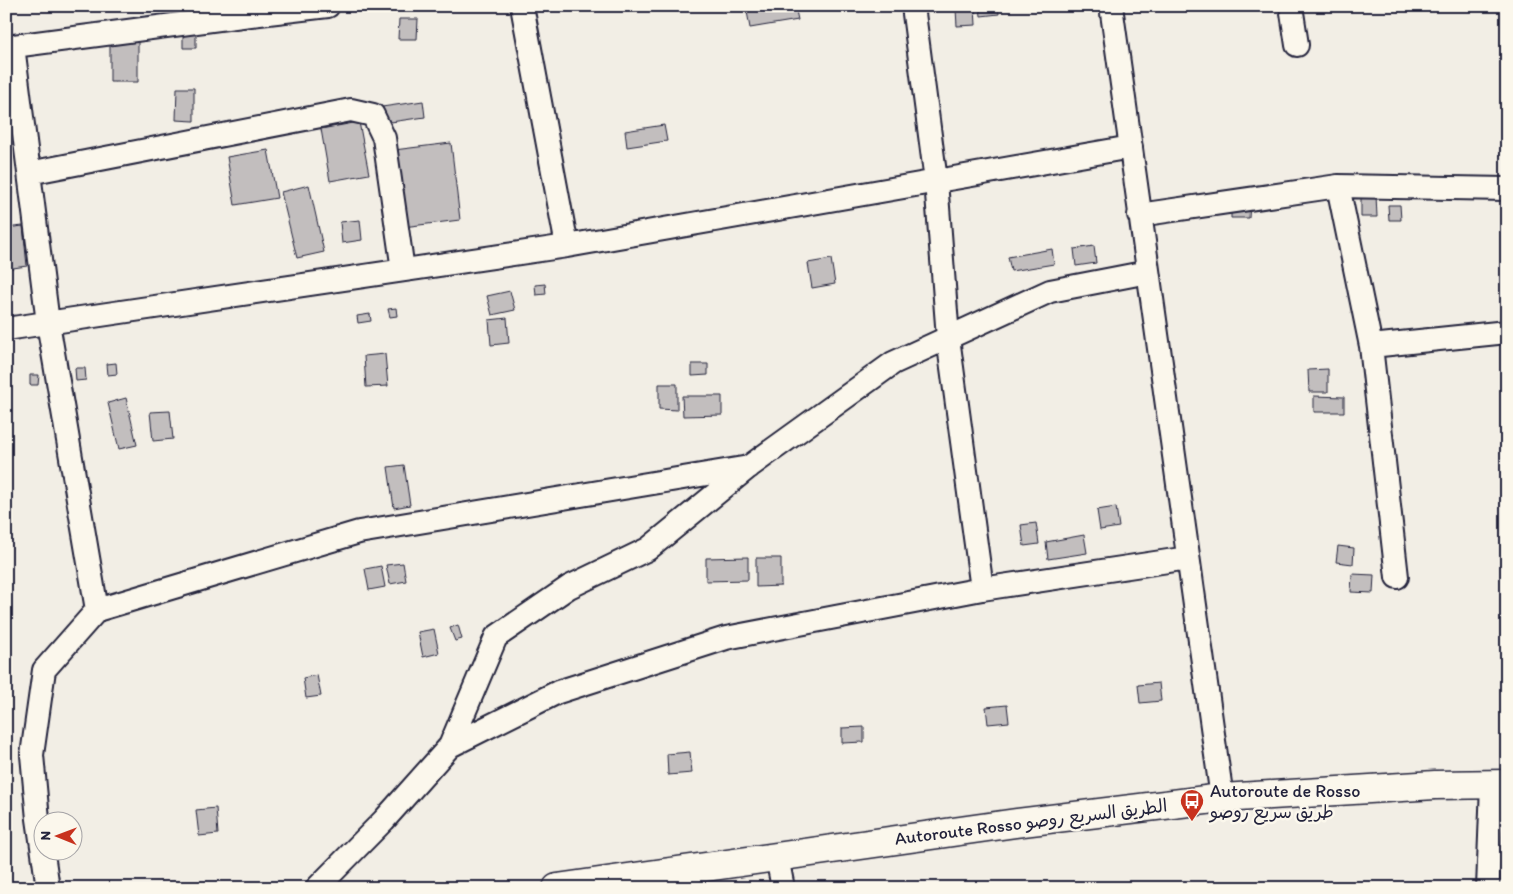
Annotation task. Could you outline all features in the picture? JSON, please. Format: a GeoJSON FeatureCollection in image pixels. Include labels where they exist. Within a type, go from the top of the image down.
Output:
{"type":"FeatureCollection","features":[{"type":"Feature","properties":{"kind":"highway","name":"Autoroute Rosso الطريق السريع روصو"},"geometry":{"type":"LineString","coordinates":[[557,888],[1016,823],[1222,798],[1435,786],[1500,785]]}},
{"type":"Feature","properties":{"kind":"street"},"geometry":{"type":"LineString","coordinates":[[97,610],[48,323],[9,47],[328,6]]}},
{"type":"Feature","properties":{"kind":"street"},"geometry":{"type":"LineString","coordinates":[[522,6],[567,246]]}},
{"type":"Feature","properties":{"kind":"street"},"geometry":{"type":"LineString","coordinates":[[913,6],[936,181],[948,338],[982,589]]}},
{"type":"Feature","properties":{"kind":"street"},"geometry":{"type":"LineString","coordinates":[[1111,6],[1222,798]]}},
{"type":"Feature","properties":{"kind":"street"},"geometry":{"type":"LineString","coordinates":[[1291,6],[1297,46]]}},
{"type":"Feature","properties":{"kind":"street"},"geometry":{"type":"LineString","coordinates":[[28,173],[350,110],[373,115],[384,138],[403,270]]}},
{"type":"Feature","properties":{"kind":"street"},"geometry":{"type":"LineString","coordinates":[[6,329],[567,246],[1131,147]]}},
{"type":"Feature","properties":{"kind":"street"},"geometry":{"type":"LineString","coordinates":[[1139,215],[1338,186],[1507,189]]}},
{"type":"Feature","properties":{"kind":"street"},"geometry":{"type":"LineString","coordinates":[[1338,186],[1371,346],[1397,577]]}},
{"type":"Feature","properties":{"kind":"street"},"geometry":{"type":"LineString","coordinates":[[317,888],[384,820],[450,746],[496,637],[569,587],[648,549],[750,466],[893,363],[1050,291],[1148,272]]}},
{"type":"Feature","properties":{"kind":"street"},"geometry":{"type":"LineString","coordinates":[[1371,346],[1507,332]]}},
{"type":"Feature","properties":{"kind":"street"},"geometry":{"type":"LineString","coordinates":[[48,888],[38,819],[32,755],[44,670],[97,610],[359,532],[750,466]]}},
{"type":"Feature","properties":{"kind":"street"},"geometry":{"type":"LineString","coordinates":[[450,746],[558,692],[726,638],[982,589],[1188,558]]}},
{"type":"Feature","properties":{"kind":"street"},"geometry":{"type":"LineString","coordinates":[[1488,888],[1500,785]]}},
{"type":"Feature","properties":{"kind":"street"},"geometry":{"type":"LineString","coordinates":[[777,857],[783,888]]}},
{"type":"Feature","properties":{"kind":"building"},"geometry":{"type":"Polygon","coordinates":[[[746,6],[762,6],[762,8],[795,6],[798,20],[750,28],[746,6]]]}},
{"type":"Feature","properties":{"kind":"building"},"geometry":{"type":"Polygon","coordinates":[[[980,6],[998,6],[999,14],[981,16],[980,6]]]}},
{"type":"Feature","properties":{"kind":"building"},"geometry":{"type":"Polygon","coordinates":[[[975,8],[976,25],[957,26],[956,9],[975,8]]]}},
{"type":"Feature","properties":{"kind":"building"},"geometry":{"type":"Polygon","coordinates":[[[399,19],[418,19],[417,39],[398,39],[399,19]]]}},
{"type":"Feature","properties":{"kind":"building"},"geometry":{"type":"Polygon","coordinates":[[[110,33],[138,34],[138,82],[110,82],[110,33]]]}},
{"type":"Feature","properties":{"kind":"building"},"geometry":{"type":"Polygon","coordinates":[[[183,33],[196,33],[196,48],[183,48],[183,33]]]}},
{"type":"Feature","properties":{"kind":"building"},"geometry":{"type":"Polygon","coordinates":[[[177,88],[194,88],[194,121],[176,120],[177,88]]]}},
{"type":"Feature","properties":{"kind":"building"},"geometry":{"type":"Polygon","coordinates":[[[423,101],[425,117],[384,123],[382,107],[423,101]]]}},
{"type":"Feature","properties":{"kind":"building"},"geometry":{"type":"Polygon","coordinates":[[[359,122],[369,174],[330,181],[321,129],[359,122]]]}},
{"type":"Feature","properties":{"kind":"building"},"geometry":{"type":"Polygon","coordinates":[[[664,125],[667,141],[627,147],[625,131],[664,125]]]}},
{"type":"Feature","properties":{"kind":"building"},"geometry":{"type":"Polygon","coordinates":[[[451,143],[460,220],[403,227],[394,150],[451,143]]]}},
{"type":"Feature","properties":{"kind":"building"},"geometry":{"type":"Polygon","coordinates":[[[268,150],[277,198],[235,205],[227,157],[268,150]]]}},
{"type":"Feature","properties":{"kind":"building"},"geometry":{"type":"Polygon","coordinates":[[[6,158],[12,194],[6,195],[6,158]]]}},
{"type":"Feature","properties":{"kind":"building"},"geometry":{"type":"Polygon","coordinates":[[[309,185],[324,252],[297,258],[281,192],[309,185]]]}},
{"type":"Feature","properties":{"kind":"building"},"geometry":{"type":"Polygon","coordinates":[[[1376,195],[1377,217],[1361,217],[1361,196],[1376,195]]]}},
{"type":"Feature","properties":{"kind":"building"},"geometry":{"type":"Polygon","coordinates":[[[1231,202],[1250,203],[1249,218],[1231,218],[1231,202]]]}},
{"type":"Feature","properties":{"kind":"building"},"geometry":{"type":"Polygon","coordinates":[[[1388,205],[1400,205],[1401,220],[1389,220],[1388,205]]]}},
{"type":"Feature","properties":{"kind":"building"},"geometry":{"type":"Polygon","coordinates":[[[360,220],[362,240],[342,243],[340,222],[360,220]]]}},
{"type":"Feature","properties":{"kind":"building"},"geometry":{"type":"Polygon","coordinates":[[[23,226],[27,266],[6,269],[6,228],[23,226]]]}},
{"type":"Feature","properties":{"kind":"building"},"geometry":{"type":"Polygon","coordinates":[[[1094,246],[1096,263],[1076,266],[1074,249],[1094,246]]]}},
{"type":"Feature","properties":{"kind":"building"},"geometry":{"type":"Polygon","coordinates":[[[1052,249],[1054,264],[1011,271],[1008,257],[1052,249]]]}},
{"type":"Feature","properties":{"kind":"building"},"geometry":{"type":"Polygon","coordinates":[[[831,259],[835,284],[812,288],[808,263],[831,259]]]}},
{"type":"Feature","properties":{"kind":"building"},"geometry":{"type":"Polygon","coordinates":[[[545,284],[546,294],[536,295],[535,285],[545,284]]]}},
{"type":"Feature","properties":{"kind":"building"},"geometry":{"type":"Polygon","coordinates":[[[510,291],[515,310],[492,315],[487,296],[510,291]]]}},
{"type":"Feature","properties":{"kind":"building"},"geometry":{"type":"Polygon","coordinates":[[[396,308],[397,316],[390,317],[388,309],[396,308]]]}},
{"type":"Feature","properties":{"kind":"building"},"geometry":{"type":"Polygon","coordinates":[[[370,314],[371,321],[358,323],[357,316],[370,314]]]}},
{"type":"Feature","properties":{"kind":"building"},"geometry":{"type":"Polygon","coordinates":[[[507,318],[509,343],[491,345],[489,320],[507,318]]]}},
{"type":"Feature","properties":{"kind":"building"},"geometry":{"type":"Polygon","coordinates":[[[385,354],[388,386],[366,387],[364,356],[385,354]]]}},
{"type":"Feature","properties":{"kind":"building"},"geometry":{"type":"Polygon","coordinates":[[[116,363],[117,374],[108,375],[107,364],[116,363]]]}},
{"type":"Feature","properties":{"kind":"building"},"geometry":{"type":"Polygon","coordinates":[[[692,364],[708,364],[708,375],[692,376],[692,364]]]}},
{"type":"Feature","properties":{"kind":"building"},"geometry":{"type":"Polygon","coordinates":[[[75,368],[85,368],[86,380],[76,381],[75,368]]]}},
{"type":"Feature","properties":{"kind":"building"},"geometry":{"type":"Polygon","coordinates":[[[1328,369],[1328,392],[1309,392],[1308,370],[1328,369]]]}},
{"type":"Feature","properties":{"kind":"building"},"geometry":{"type":"Polygon","coordinates":[[[30,375],[39,375],[38,385],[30,385],[30,375]]]}},
{"type":"Feature","properties":{"kind":"building"},"geometry":{"type":"Polygon","coordinates":[[[659,384],[677,384],[677,410],[659,409],[659,384]]]}},
{"type":"Feature","properties":{"kind":"building"},"geometry":{"type":"Polygon","coordinates":[[[682,396],[722,396],[722,415],[683,416],[682,396]]]}},
{"type":"Feature","properties":{"kind":"building"},"geometry":{"type":"Polygon","coordinates":[[[1314,396],[1344,397],[1344,412],[1314,412],[1314,396]]]}},
{"type":"Feature","properties":{"kind":"building"},"geometry":{"type":"Polygon","coordinates":[[[126,398],[137,445],[119,449],[108,403],[126,398]]]}},
{"type":"Feature","properties":{"kind":"building"},"geometry":{"type":"Polygon","coordinates":[[[170,411],[173,439],[153,441],[150,412],[170,411]]]}},
{"type":"Feature","properties":{"kind":"building"},"geometry":{"type":"Polygon","coordinates":[[[404,465],[410,505],[394,508],[388,467],[404,465]]]}},
{"type":"Feature","properties":{"kind":"building"},"geometry":{"type":"Polygon","coordinates":[[[1116,507],[1119,527],[1100,530],[1097,510],[1116,507]]]}},
{"type":"Feature","properties":{"kind":"building"},"geometry":{"type":"Polygon","coordinates":[[[1036,523],[1039,544],[1024,546],[1021,525],[1036,523]]]}},
{"type":"Feature","properties":{"kind":"building"},"geometry":{"type":"Polygon","coordinates":[[[1084,535],[1087,553],[1048,559],[1046,542],[1084,535]]]}},
{"type":"Feature","properties":{"kind":"building"},"geometry":{"type":"Polygon","coordinates":[[[1338,546],[1354,548],[1353,564],[1336,562],[1338,546]]]}},
{"type":"Feature","properties":{"kind":"building"},"geometry":{"type":"Polygon","coordinates":[[[748,557],[748,580],[706,581],[706,558],[748,557]]]}},
{"type":"Feature","properties":{"kind":"building"},"geometry":{"type":"Polygon","coordinates":[[[756,558],[781,558],[781,586],[756,587],[756,558]]]}},
{"type":"Feature","properties":{"kind":"building"},"geometry":{"type":"Polygon","coordinates":[[[403,563],[406,581],[390,584],[386,565],[403,563]]]}},
{"type":"Feature","properties":{"kind":"building"},"geometry":{"type":"Polygon","coordinates":[[[381,566],[385,587],[369,590],[365,569],[381,566]]]}},
{"type":"Feature","properties":{"kind":"building"},"geometry":{"type":"Polygon","coordinates":[[[1352,574],[1374,575],[1373,593],[1351,592],[1352,574]]]}},
{"type":"Feature","properties":{"kind":"building"},"geometry":{"type":"Polygon","coordinates":[[[458,625],[462,639],[455,641],[450,628],[458,625]]]}},
{"type":"Feature","properties":{"kind":"building"},"geometry":{"type":"Polygon","coordinates":[[[434,629],[439,653],[423,657],[418,632],[434,629]]]}},
{"type":"Feature","properties":{"kind":"building"},"geometry":{"type":"Polygon","coordinates":[[[317,675],[321,696],[306,698],[303,678],[317,675]]]}},
{"type":"Feature","properties":{"kind":"building"},"geometry":{"type":"Polygon","coordinates":[[[1159,683],[1161,701],[1140,703],[1138,685],[1159,683]]]}},
{"type":"Feature","properties":{"kind":"building"},"geometry":{"type":"Polygon","coordinates":[[[1007,705],[1009,722],[988,724],[986,707],[1007,705]]]}},
{"type":"Feature","properties":{"kind":"building"},"geometry":{"type":"Polygon","coordinates":[[[864,727],[864,742],[842,743],[842,728],[864,727]]]}},
{"type":"Feature","properties":{"kind":"building"},"geometry":{"type":"Polygon","coordinates":[[[690,752],[692,773],[668,775],[667,754],[690,752]]]}},
{"type":"Feature","properties":{"kind":"building"},"geometry":{"type":"Polygon","coordinates":[[[216,808],[218,834],[199,836],[196,810],[216,808]]]}},
{"type":"Feature","properties":{"kind":"place","name":"Autoroute de Rosso طريق سريع روصو"},"geometry":{"type":"Point","coordinates":[1192,822]}}]}
